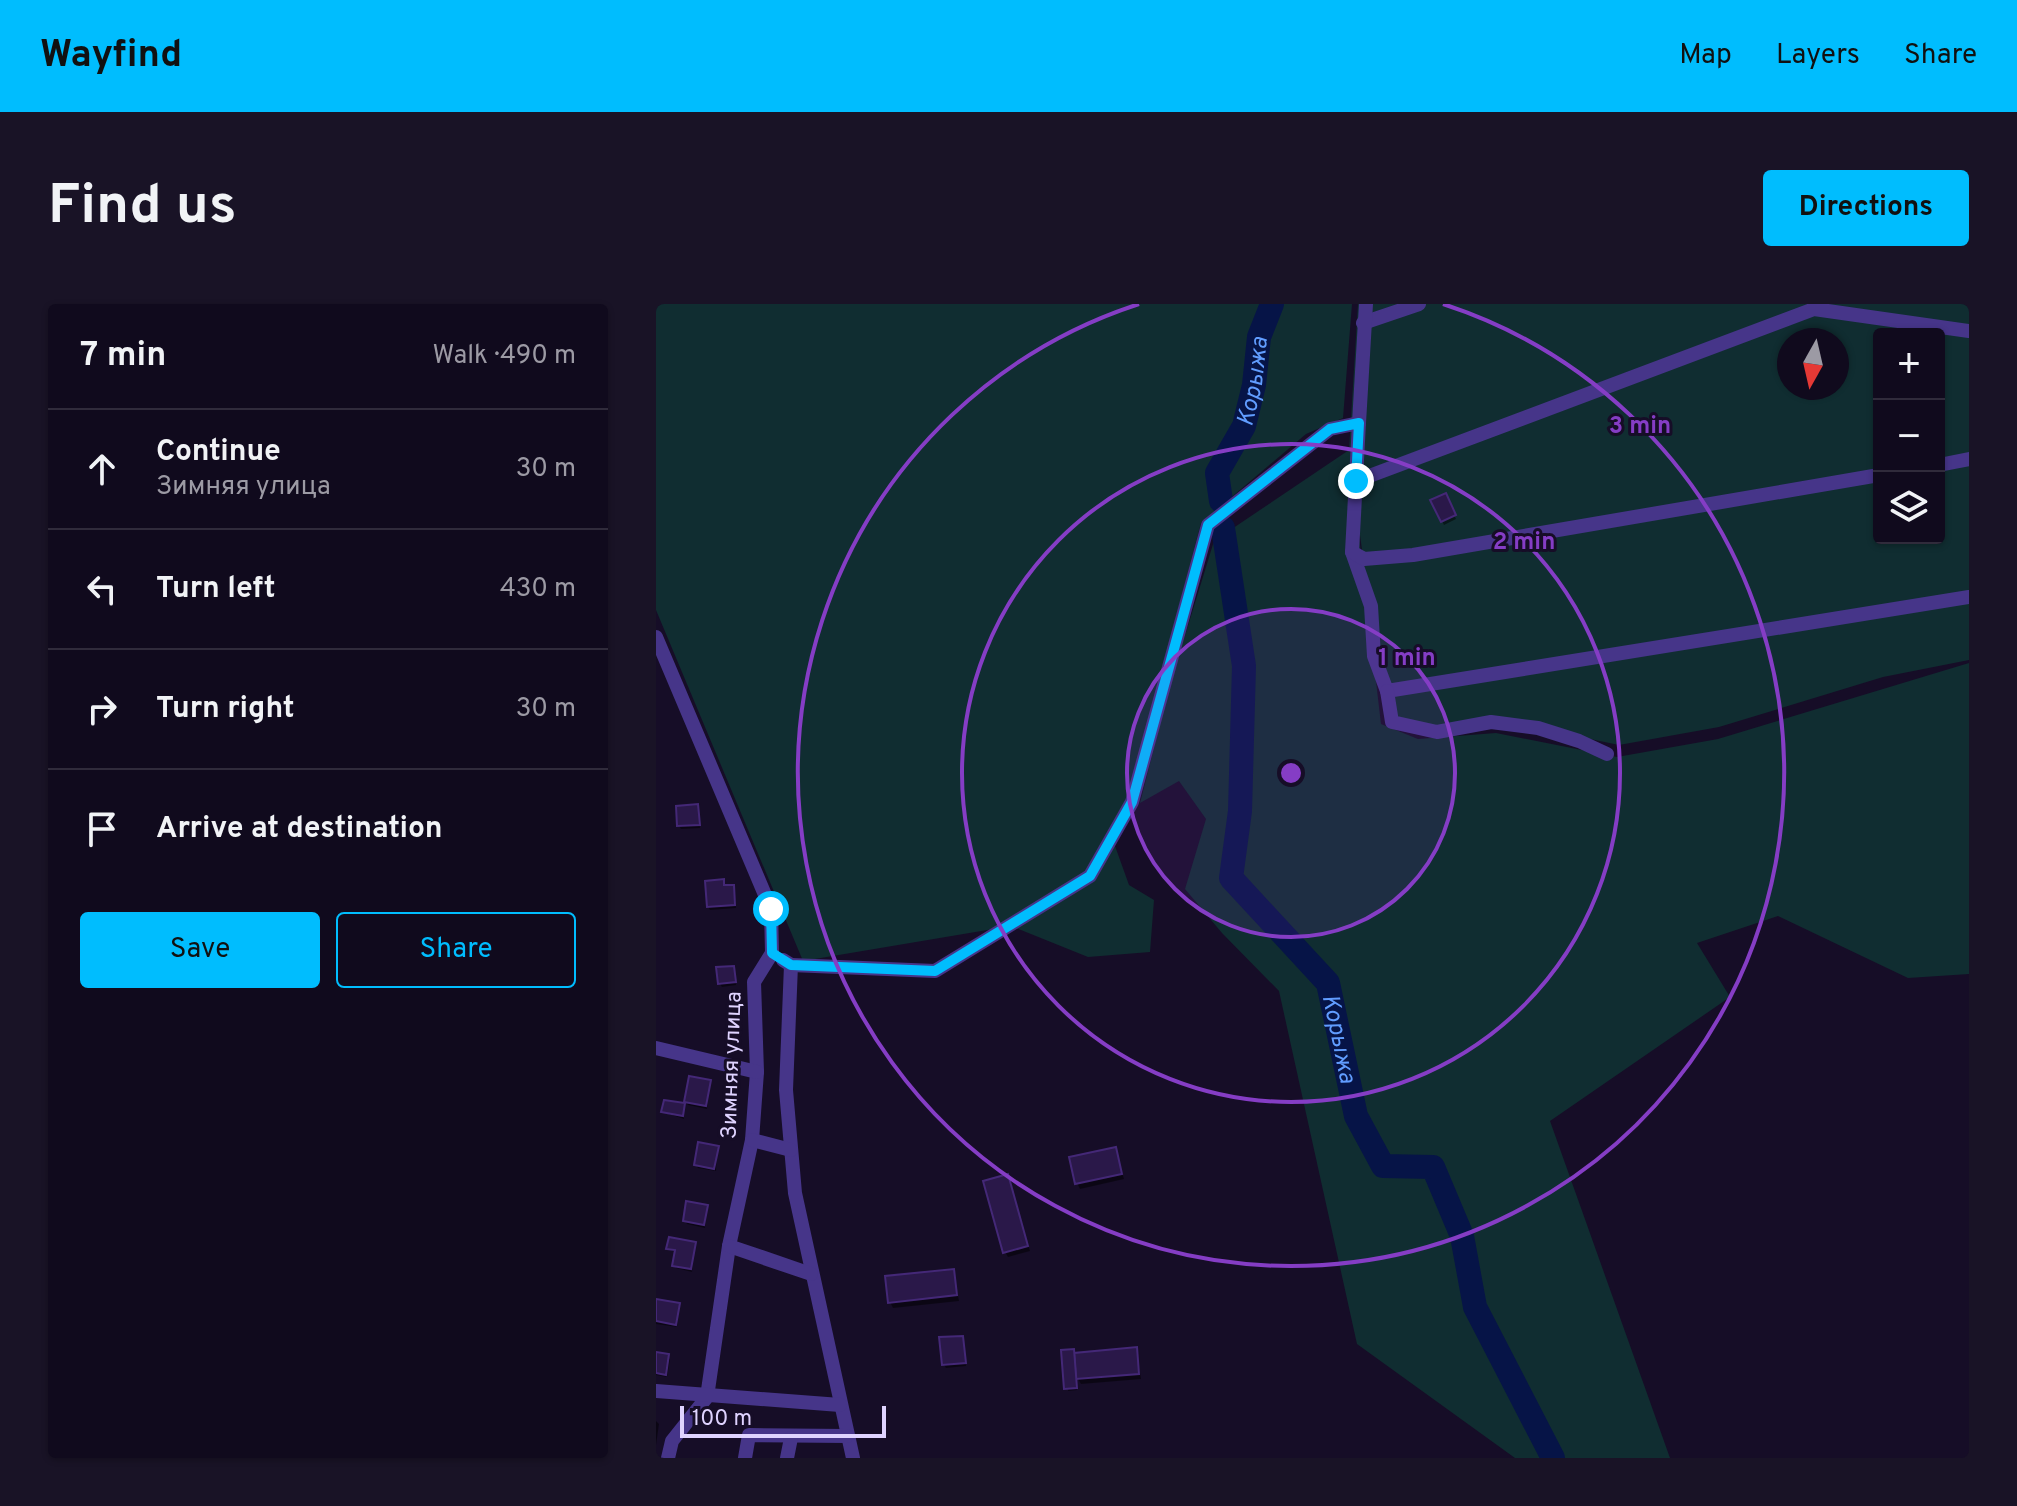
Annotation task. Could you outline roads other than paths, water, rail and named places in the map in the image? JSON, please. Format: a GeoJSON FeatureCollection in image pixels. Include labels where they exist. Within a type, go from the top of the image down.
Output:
{"type":"FeatureCollection","features":[{"type":"Feature","properties":{"kind":"street"},"geometry":{"type":"LineString","coordinates":[[1366,304],[1352,552],[1371,606],[1374,656],[1387,691],[1392,722],[1437,732],[1491,722],[1538,728],[1607,754]]}},
{"type":"Feature","properties":{"kind":"street"},"geometry":{"type":"LineString","coordinates":[[1363,323],[1419,304]]}},
{"type":"Feature","properties":{"kind":"street"},"geometry":{"type":"LineString","coordinates":[[1356,481],[1814,309],[1969,331]]}},
{"type":"Feature","properties":{"kind":"street"},"geometry":{"type":"LineString","coordinates":[[772,953],[791,965],[935,971],[1090,876],[1132,802],[1208,525],[1330,429],[1359,423]]}},
{"type":"Feature","properties":{"kind":"street"},"geometry":{"type":"LineString","coordinates":[[1945,464],[1969,459]]}},
{"type":"Feature","properties":{"kind":"street"},"geometry":{"type":"LineString","coordinates":[[1352,552],[1364,559],[1413,555],[1873,476]]}},
{"type":"Feature","properties":{"kind":"street"},"geometry":{"type":"LineString","coordinates":[[1387,691],[1969,597]]}},
{"type":"Feature","properties":{"kind":"street","name":"Зимняя улица"},"geometry":{"type":"LineString","coordinates":[[656,637],[771,909],[772,953],[754,982],[757,1072],[752,1140],[729,1246],[707,1397]]}},
{"type":"Feature","properties":{"kind":"street"},"geometry":{"type":"LineString","coordinates":[[791,965],[786,1090],[795,1193],[853,1458]]}},
{"type":"Feature","properties":{"kind":"street"},"geometry":{"type":"LineString","coordinates":[[656,1048],[757,1072]]}},
{"type":"Feature","properties":{"kind":"street"},"geometry":{"type":"LineString","coordinates":[[752,1140],[791,1150]]}},
{"type":"Feature","properties":{"kind":"street"},"geometry":{"type":"LineString","coordinates":[[729,1246],[811,1274]]}},
{"type":"Feature","properties":{"kind":"street"},"geometry":{"type":"LineString","coordinates":[[656,1391],[840,1405]]}},
{"type":"Feature","properties":{"kind":"street"},"geometry":{"type":"LineString","coordinates":[[668,1458],[672,1441],[707,1397]]}},
{"type":"Feature","properties":{"kind":"street"},"geometry":{"type":"LineString","coordinates":[[745,1458],[749,1435],[791,1438],[847,1436]]}},
{"type":"Feature","properties":{"kind":"street"},"geometry":{"type":"LineString","coordinates":[[787,1458],[791,1438]]}},
{"type":"Feature","properties":{"kind":"waterway","name":"Корыжа"},"geometry":{"type":"LineString","coordinates":[[1221,501],[1217,473],[1244,426],[1254,385],[1259,337],[1272,304]]}},
{"type":"Feature","properties":{"kind":"waterway","name":"Корыжа"},"geometry":{"type":"LineString","coordinates":[[1223,528],[1244,666],[1240,811],[1231,878],[1328,983],[1356,1116],[1383,1166],[1433,1167],[1462,1236],[1475,1307],[1553,1458]]}}]}
